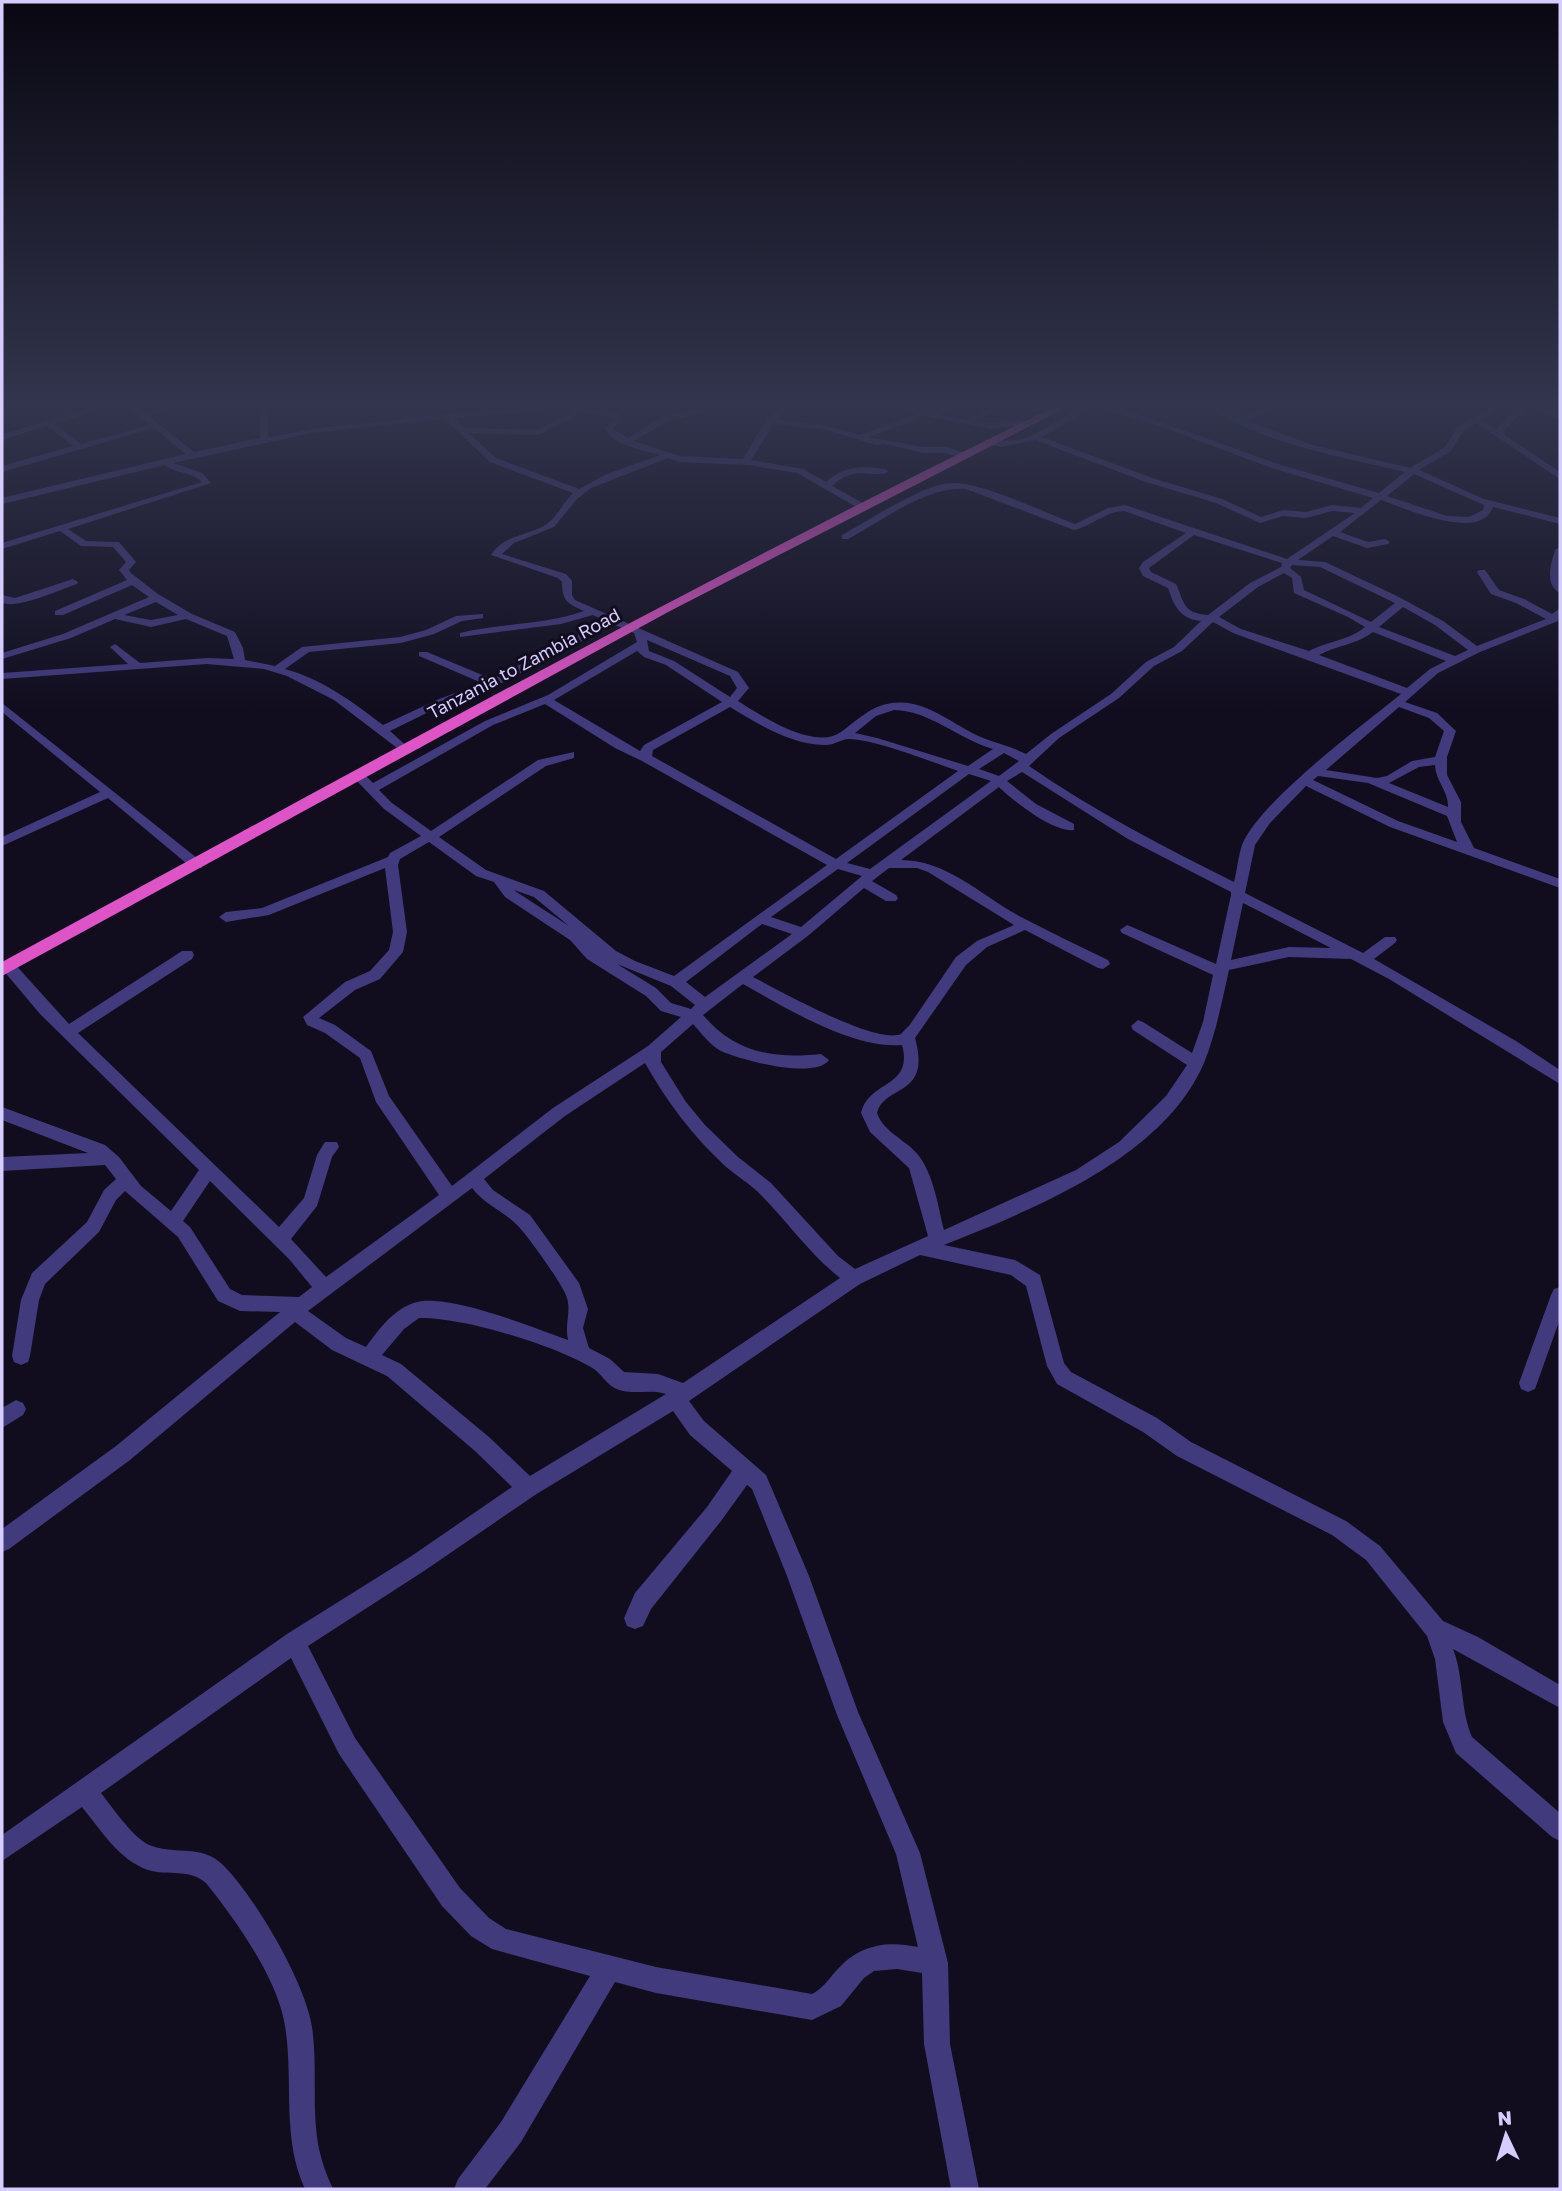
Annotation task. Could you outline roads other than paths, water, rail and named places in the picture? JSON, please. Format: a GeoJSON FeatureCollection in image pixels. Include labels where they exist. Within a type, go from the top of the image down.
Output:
{"type":"FeatureCollection","features":[{"type":"Feature","properties":{"kind":"highway","name":"Tanzania to Zambia Road"},"geometry":{"type":"LineString","coordinates":[[5,968],[405,750],[637,635],[765,556],[866,505]]}},
{"type":"Feature","properties":{"kind":"street"},"geometry":{"type":"LineString","coordinates":[[2,546],[135,505]]}},
{"type":"Feature","properties":{"kind":"street"},"geometry":{"type":"LineString","coordinates":[[567,505],[548,527],[516,539],[499,549],[496,555],[562,576],[568,581],[566,595],[570,600],[615,621],[637,635],[739,678],[743,683],[742,691],[732,701],[649,748],[645,754],[646,758]]}},
{"type":"Feature","properties":{"kind":"street"},"geometry":{"type":"LineString","coordinates":[[845,537],[903,505]]}},
{"type":"Feature","properties":{"kind":"street"},"geometry":{"type":"LineString","coordinates":[[1015,505],[1070,527],[1084,525],[1107,510],[1121,508],[1286,565],[1316,563],[1402,603],[1448,629],[1476,650]]}},
{"type":"Feature","properties":{"kind":"street"},"geometry":{"type":"LineString","coordinates":[[1228,505],[1260,520],[1283,513],[1306,515],[1332,508],[1360,505]]}},
{"type":"Feature","properties":{"kind":"street"},"geometry":{"type":"LineString","coordinates":[[2,1540],[123,1453],[222,1369],[324,1288],[450,1197],[559,1112],[653,1050],[804,932],[867,878],[985,794],[1055,736],[1115,696],[1150,664],[1178,649],[1211,618],[1254,585],[1370,505]]}},
{"type":"Feature","properties":{"kind":"street"},"geometry":{"type":"LineString","coordinates":[[1376,505],[1404,514]]}},
{"type":"Feature","properties":{"kind":"street"},"geometry":{"type":"LineString","coordinates":[[1378,505],[1455,521],[1471,520],[1483,515],[1488,505]]}},
{"type":"Feature","properties":{"kind":"street"},"geometry":{"type":"LineString","coordinates":[[1498,505],[1560,521]]}},
{"type":"Feature","properties":{"kind":"street"},"geometry":{"type":"LineString","coordinates":[[61,528],[85,544],[108,542],[117,545],[131,560],[124,572],[132,581],[187,615],[230,634],[238,648],[240,661]]}},
{"type":"Feature","properties":{"kind":"street"},"geometry":{"type":"LineString","coordinates":[[1193,532],[1146,564],[1144,569],[1149,575],[1171,585],[1180,606],[1187,614],[1197,619],[1211,618],[1237,631],[1309,656],[1401,697],[1444,722],[1450,731],[1442,760],[1443,783],[1455,802],[1451,813],[1457,832],[1470,852]]}},
{"type":"Feature","properties":{"kind":"street"},"geometry":{"type":"LineString","coordinates":[[1333,533],[1367,545],[1380,545],[1385,542]]}},
{"type":"Feature","properties":{"kind":"street"},"geometry":{"type":"LineString","coordinates":[[24,539],[77,539]]}},
{"type":"Feature","properties":{"kind":"street"},"geometry":{"type":"LineString","coordinates":[[1312,547],[1323,558],[1316,563]]}},
{"type":"Feature","properties":{"kind":"street"},"geometry":{"type":"LineString","coordinates":[[1560,550],[1554,573],[1560,590]]}},
{"type":"Feature","properties":{"kind":"street"},"geometry":{"type":"LineString","coordinates":[[1286,565],[1296,577],[1300,593],[1352,615],[1373,628],[1454,660]]}},
{"type":"Feature","properties":{"kind":"street"},"geometry":{"type":"LineString","coordinates":[[1482,572],[1495,592],[1557,619]]}},
{"type":"Feature","properties":{"kind":"street"},"geometry":{"type":"LineString","coordinates":[[59,613],[132,581]]}},
{"type":"Feature","properties":{"kind":"street"},"geometry":{"type":"LineString","coordinates":[[2,598],[16,601],[73,582]]}},
{"type":"Feature","properties":{"kind":"street"},"geometry":{"type":"LineString","coordinates":[[2,656],[69,636],[158,597]]}},
{"type":"Feature","properties":{"kind":"street"},"geometry":{"type":"LineString","coordinates":[[1309,656],[1325,647],[1357,639],[1402,603]]}},
{"type":"Feature","properties":{"kind":"street"},"geometry":{"type":"LineString","coordinates":[[464,635],[566,620],[593,612]]}},
{"type":"Feature","properties":{"kind":"street"},"geometry":{"type":"LineString","coordinates":[[115,615],[134,623],[149,624],[187,615]]}},
{"type":"Feature","properties":{"kind":"street"},"geometry":{"type":"LineString","coordinates":[[278,669],[306,649],[401,640],[430,632],[460,618],[479,616]]}},
{"type":"Feature","properties":{"kind":"street"},"geometry":{"type":"LineString","coordinates":[[2,1849],[295,1642],[417,1564],[528,1488],[680,1397],[854,1278],[1082,1175],[1125,1147],[1164,1109],[1196,1063],[1210,1022],[1252,837],[1265,820],[1401,697],[1434,671],[1476,650],[1557,619]]}},
{"type":"Feature","properties":{"kind":"street"},"geometry":{"type":"LineString","coordinates":[[383,730],[443,701],[492,683],[615,621]]}},
{"type":"Feature","properties":{"kind":"street"},"geometry":{"type":"LineString","coordinates":[[372,789],[512,711],[546,700],[637,635]]}},
{"type":"Feature","properties":{"kind":"street"},"geometry":{"type":"LineString","coordinates":[[637,635],[645,655],[668,662],[689,677],[776,726],[810,740],[836,741],[872,714],[890,707],[904,706],[930,714],[988,744],[1004,747],[1055,790],[1133,836],[1361,957],[1511,1045],[1560,1078]]}},
{"type":"Feature","properties":{"kind":"street"},"geometry":{"type":"LineString","coordinates":[[115,647],[136,665]]}},
{"type":"Feature","properties":{"kind":"street"},"geometry":{"type":"LineString","coordinates":[[423,654],[492,683]]}},
{"type":"Feature","properties":{"kind":"street"},"geometry":{"type":"LineString","coordinates":[[2,676],[136,665],[240,661],[278,669],[321,686],[346,701],[405,750]]}},
{"type":"Feature","properties":{"kind":"street"},"geometry":{"type":"LineString","coordinates":[[546,700],[585,722],[612,744],[646,758],[835,864],[867,878],[891,898]]}},
{"type":"Feature","properties":{"kind":"street"},"geometry":{"type":"LineString","coordinates":[[2,706],[197,865]]}},
{"type":"Feature","properties":{"kind":"street"},"geometry":{"type":"LineString","coordinates":[[846,735],[873,740],[1000,780],[1012,794],[1038,808],[1046,817],[1069,827]]}},
{"type":"Feature","properties":{"kind":"street"},"geometry":{"type":"LineString","coordinates":[[676,982],[835,864],[880,836],[968,770],[1004,747]]}},
{"type":"Feature","properties":{"kind":"street"},"geometry":{"type":"LineString","coordinates":[[226,917],[264,912],[392,860],[405,849],[459,820],[542,763],[569,755]]}},
{"type":"Feature","properties":{"kind":"street"},"geometry":{"type":"LineString","coordinates":[[1377,782],[1397,776],[1409,766],[1442,760]]}},
{"type":"Feature","properties":{"kind":"street"},"geometry":{"type":"LineString","coordinates":[[358,775],[388,806],[481,873],[539,894],[593,941],[621,960],[676,982],[700,1011],[715,1039],[725,1046],[790,1063],[821,1059]]}},
{"type":"Feature","properties":{"kind":"street"},"geometry":{"type":"LineString","coordinates":[[1311,777],[1377,782],[1451,813]]}},
{"type":"Feature","properties":{"kind":"street"},"geometry":{"type":"LineString","coordinates":[[1311,777],[1372,815],[1560,884]]}},
{"type":"Feature","properties":{"kind":"street"},"geometry":{"type":"LineString","coordinates":[[2,842],[107,794]]}},
{"type":"Feature","properties":{"kind":"street"},"geometry":{"type":"LineString","coordinates":[[392,860],[400,932],[396,952],[375,975],[350,986],[310,1018],[366,1055],[382,1098],[450,1197]]}},
{"type":"Feature","properties":{"kind":"street"},"geometry":{"type":"LineString","coordinates":[[890,864],[918,864],[933,869],[1025,925],[1103,964]]}},
{"type":"Feature","properties":{"kind":"street"},"geometry":{"type":"LineString","coordinates":[[499,880],[510,894],[565,930],[592,955],[651,992],[666,1007],[700,1011]]}},
{"type":"Feature","properties":{"kind":"street"},"geometry":{"type":"LineString","coordinates":[[761,918],[780,927],[804,932]]}},
{"type":"Feature","properties":{"kind":"street"},"geometry":{"type":"LineString","coordinates":[[744,978],[825,1021],[886,1040],[898,1041],[907,1037],[961,961],[982,944],[1025,925]]}},
{"type":"Feature","properties":{"kind":"street"},"geometry":{"type":"LineString","coordinates":[[1127,930],[1221,969],[1289,952],[1361,957],[1390,940]]}},
{"type":"Feature","properties":{"kind":"street"},"geometry":{"type":"LineString","coordinates":[[69,1031],[187,955]]}},
{"type":"Feature","properties":{"kind":"street"},"geometry":{"type":"LineString","coordinates":[[5,968],[280,1239],[324,1288]]}},
{"type":"Feature","properties":{"kind":"street"},"geometry":{"type":"LineString","coordinates":[[1138,1026],[1196,1063]]}},
{"type":"Feature","properties":{"kind":"street"},"geometry":{"type":"LineString","coordinates":[[907,1037],[913,1056],[911,1068],[896,1088],[873,1101],[869,1108],[874,1126],[902,1148],[918,1166],[929,1243]]}},
{"type":"Feature","properties":{"kind":"street"},"geometry":{"type":"LineString","coordinates":[[653,1050],[653,1063],[699,1130],[765,1188],[832,1261],[854,1278]]}},
{"type":"Feature","properties":{"kind":"street"},"geometry":{"type":"LineString","coordinates":[[2,1112],[87,1144],[109,1158],[135,1191],[184,1232],[224,1295],[240,1303],[299,1309],[326,1336],[394,1370],[482,1444],[528,1488]]}},
{"type":"Feature","properties":{"kind":"street"},"geometry":{"type":"LineString","coordinates":[[280,1239],[311,1201],[325,1155],[331,1147]]}},
{"type":"Feature","properties":{"kind":"street"},"geometry":{"type":"LineString","coordinates":[[2,1164],[76,1162],[109,1158]]}},
{"type":"Feature","properties":{"kind":"street"},"geometry":{"type":"LineString","coordinates":[[173,1222],[208,1170]]}},
{"type":"Feature","properties":{"kind":"street"},"geometry":{"type":"LineString","coordinates":[[474,1178],[487,1195],[524,1220],[573,1289],[579,1309],[573,1328],[582,1355]]}},
{"type":"Feature","properties":{"kind":"street"},"geometry":{"type":"LineString","coordinates":[[21,1356],[30,1300],[38,1279],[93,1227],[110,1195],[127,1179]]}},
{"type":"Feature","properties":{"kind":"street"},"geometry":{"type":"LineString","coordinates":[[929,1243],[1014,1268],[1034,1281],[1056,1366],[1064,1378],[1150,1425],[1184,1449],[1339,1528],[1373,1553],[1435,1629],[1446,1659],[1454,1722],[1464,1745],[1560,1829]]}},
{"type":"Feature","properties":{"kind":"street"},"geometry":{"type":"LineString","coordinates":[[1528,1383],[1560,1295]]}},
{"type":"Feature","properties":{"kind":"street"},"geometry":{"type":"LineString","coordinates":[[369,1357],[382,1339],[406,1316],[419,1310],[440,1308],[485,1320],[598,1361],[620,1381],[665,1382],[680,1397],[697,1428],[759,1482],[772,1508],[848,1715],[908,1853],[935,1963],[937,2044],[965,2189]]}},
{"type":"Feature","properties":{"kind":"street"},"geometry":{"type":"LineString","coordinates":[[635,1618],[643,1601],[714,1514],[745,1469]]}},
{"type":"Feature","properties":{"kind":"street"},"geometry":{"type":"LineString","coordinates":[[1435,1629],[1470,1645],[1560,1697]]}},
{"type":"Feature","properties":{"kind":"street"},"geometry":{"type":"LineString","coordinates":[[295,1642],[347,1746],[451,1897],[480,1927],[501,1940],[608,1969],[710,1991],[813,2007],[832,1999],[856,1967],[870,1959],[885,1954],[935,1963]]}},
{"type":"Feature","properties":{"kind":"street"},"geometry":{"type":"LineString","coordinates":[[84,1792],[141,1855],[159,1860],[193,1863],[212,1871],[270,1954],[294,2005],[303,2074],[303,2140],[319,2189]]}},
{"type":"Feature","properties":{"kind":"street"},"geometry":{"type":"LineString","coordinates":[[468,2189],[511,2132],[608,1969]]}}]}
